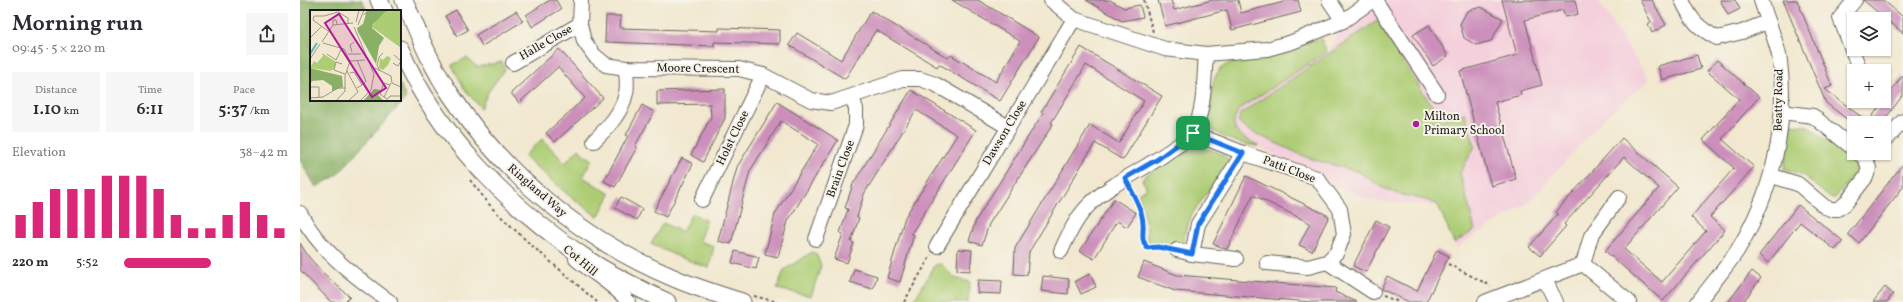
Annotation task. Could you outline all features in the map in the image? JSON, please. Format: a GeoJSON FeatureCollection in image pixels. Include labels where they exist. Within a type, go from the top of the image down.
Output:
{"type":"FeatureCollection","features":[{"type":"Feature","properties":{"kind":"main road"},"geometry":{"type":"LineString","coordinates":[[379,0],[384,10]]}},
{"type":"Feature","properties":{"kind":"main road","name":"Ringland Way"},"geometry":{"type":"LineString","coordinates":[[404,0],[424,48],[451,95],[503,162],[536,192],[578,225],[622,254],[676,280],[745,298]]}},
{"type":"Feature","properties":{"kind":"main road","name":"Ringland Way"},"geometry":{"type":"LineString","coordinates":[[401,50],[429,102],[471,160],[532,219],[587,260],[667,302]]}},
{"type":"Feature","properties":{"kind":"street","name":"Moore Crescent"},"geometry":{"type":"LineString","coordinates":[[581,0],[580,24],[584,41],[594,55],[606,64],[626,68],[739,69],[763,75],[811,100],[831,103],[903,79],[920,79],[935,84],[1008,127]]}},
{"type":"Feature","properties":{"kind":"street"},"geometry":{"type":"LineString","coordinates":[[1051,0],[1074,19],[1158,47],[1206,54],[1267,49],[1292,42],[1343,21],[1374,0],[1437,94]]}},
{"type":"Feature","properties":{"kind":"street"},"geometry":{"type":"LineString","coordinates":[[1329,0],[1343,21]]}},
{"type":"Feature","properties":{"kind":"street"},"geometry":{"type":"LineString","coordinates":[[1682,0],[1687,11],[1701,30],[1717,38],[1742,32],[1767,22]]}},
{"type":"Feature","properties":{"kind":"street","name":"Beatty Road"},"geometry":{"type":"LineString","coordinates":[[1698,302],[1736,251],[1760,208],[1772,176],[1778,148],[1782,112],[1780,60],[1761,0]]}},
{"type":"Feature","properties":{"kind":"street"},"geometry":{"type":"LineString","coordinates":[[1855,0],[1840,18],[1857,64]]}},
{"type":"Feature","properties":{"kind":"street","name":"Dawson Close"},"geometry":{"type":"LineString","coordinates":[[937,246],[1074,19]]}},
{"type":"Feature","properties":{"kind":"street","name":"Halle Close"},"geometry":{"type":"LineString","coordinates":[[513,63],[580,24]]}},
{"type":"Feature","properties":{"kind":"street"},"geometry":{"type":"LineString","coordinates":[[1061,251],[1071,229],[1089,205],[1125,178],[1158,159],[1193,133],[1202,100],[1206,54]]}},
{"type":"Feature","properties":{"kind":"street"},"geometry":{"type":"LineString","coordinates":[[594,141],[610,125],[620,110],[626,92],[626,68]]}},
{"type":"Feature","properties":{"kind":"street","name":"Holst Close"},"geometry":{"type":"LineString","coordinates":[[702,200],[763,75]]}},
{"type":"Feature","properties":{"kind":"street","name":"Brain Close"},"geometry":{"type":"LineString","coordinates":[[816,239],[856,125],[856,109],[852,97]]}},
{"type":"Feature","properties":{"kind":"street"},"geometry":{"type":"LineString","coordinates":[[1782,112],[1813,116],[1847,142]]}},
{"type":"Feature","properties":{"kind":"street"},"geometry":{"type":"LineString","coordinates":[[1891,134],[1903,121]]}},
{"type":"Feature","properties":{"kind":"street","name":"Patti Close"},"geometry":{"type":"LineString","coordinates":[[1193,133],[1243,153],[1317,178],[1340,209],[1344,234],[1337,252],[1327,262]]}},
{"type":"Feature","properties":{"kind":"street"},"geometry":{"type":"LineString","coordinates":[[1192,254],[1198,224],[1243,153]]}},
{"type":"Feature","properties":{"kind":"street"},"geometry":{"type":"LineString","coordinates":[[1772,176],[1798,184],[1825,207],[1838,209],[1845,204],[1866,178],[1869,168],[1865,160]]}},
{"type":"Feature","properties":{"kind":"street"},"geometry":{"type":"LineString","coordinates":[[1583,264],[1591,236],[1618,197]]}},
{"type":"Feature","properties":{"kind":"street"},"geometry":{"type":"LineString","coordinates":[[300,213],[316,239],[338,262],[390,302]]}},
{"type":"Feature","properties":{"kind":"street","name":"Cot Hill"},"geometry":{"type":"LineString","coordinates":[[532,219],[591,272],[617,290],[628,302]]}},
{"type":"Feature","properties":{"kind":"street"},"geometry":{"type":"LineString","coordinates":[[1177,250],[1192,254],[1236,259]]}},
{"type":"Feature","properties":{"kind":"street"},"geometry":{"type":"LineString","coordinates":[[1267,263],[1308,267],[1327,262],[1373,292]]}},
{"type":"Feature","properties":{"kind":"street"},"geometry":{"type":"LineString","coordinates":[[1485,302],[1583,264]]}},
{"type":"Feature","properties":{"kind":"street"},"geometry":{"type":"LineString","coordinates":[[1583,264],[1629,302]]}},
{"type":"Feature","properties":{"kind":"street"},"geometry":{"type":"LineString","coordinates":[[1545,280],[1556,302]]}},
{"type":"Feature","properties":{"kind":"path"},"geometry":{"type":"LineString","coordinates":[[1144,0],[1158,47]]}},
{"type":"Feature","properties":{"kind":"path"},"geometry":{"type":"LineString","coordinates":[[1125,178],[1138,204],[1143,223],[1142,240],[1147,248],[1158,247],[1177,250]]}},
{"type":"Feature","properties":{"kind":"path"},"geometry":{"type":"LineString","coordinates":[[904,302],[937,246]]}},
{"type":"Feature","properties":{"kind":"path"},"geometry":{"type":"LineString","coordinates":[[1448,264],[1506,294]]}},
{"type":"Feature","properties":{"kind":"path"},"geometry":{"type":"LineString","coordinates":[[1373,292],[1399,302]]}},
{"type":"Feature","properties":{"kind":"path"},"geometry":{"type":"LineString","coordinates":[[745,298],[778,302]]}},
{"type":"Feature","properties":{"kind":"shaded area","name":"Milton Primary School"},"geometry":{"type":"Polygon","coordinates":[[[1373,0],[1598,0],[1649,80],[1606,116],[1528,203],[1456,247],[1438,206],[1374,201],[1317,178],[1240,136],[1234,129],[1233,119],[1239,109],[1330,50],[1343,21],[1373,0]]]}},
{"type":"Feature","properties":{"kind":"green space"},"geometry":{"type":"Polygon","coordinates":[[[300,0],[362,0],[367,10],[310,10],[310,101],[401,101],[401,86],[406,98],[336,176],[316,187],[300,160],[300,0]]]}},
{"type":"Feature","properties":{"kind":"green space"},"geometry":{"type":"Polygon","coordinates":[[[1377,21],[1441,120],[1465,113],[1475,146],[1460,173],[1475,230],[1454,243],[1438,205],[1426,200],[1398,194],[1381,187],[1359,172],[1308,158],[1246,129],[1238,121],[1242,113],[1377,21]]]}},
{"type":"Feature","properties":{"kind":"green space"},"geometry":{"type":"Polygon","coordinates":[[[1321,39],[1327,52],[1239,109],[1234,123],[1237,132],[1241,136],[1259,146],[1232,140],[1219,134],[1208,126],[1209,106],[1214,79],[1220,69],[1229,63],[1321,39]]]}},
{"type":"Feature","properties":{"kind":"green space"},"geometry":{"type":"Polygon","coordinates":[[[467,58],[477,67],[502,62],[505,69],[488,92],[481,108],[465,90],[452,65],[467,58]]]}},
{"type":"Feature","properties":{"kind":"green space"},"geometry":{"type":"Polygon","coordinates":[[[1791,124],[1808,126],[1858,168],[1835,198],[1830,198],[1803,175],[1784,169],[1791,124]]]}},
{"type":"Feature","properties":{"kind":"green space"},"geometry":{"type":"Polygon","coordinates":[[[542,139],[565,163],[579,149],[585,156],[592,159],[583,177],[610,194],[598,217],[566,193],[524,156],[542,139]]]}},
{"type":"Feature","properties":{"kind":"green space"},"geometry":{"type":"Polygon","coordinates":[[[1189,147],[1205,148],[1220,153],[1228,159],[1227,167],[1192,214],[1182,247],[1160,243],[1150,243],[1147,238],[1147,227],[1138,194],[1147,188],[1142,180],[1145,176],[1189,147]]]}},
{"type":"Feature","properties":{"kind":"green space"},"geometry":{"type":"Polygon","coordinates":[[[692,213],[706,221],[699,241],[714,246],[709,268],[679,257],[651,244],[663,223],[682,232],[692,213]]]}},
{"type":"Feature","properties":{"kind":"green space"},"geometry":{"type":"Polygon","coordinates":[[[812,252],[816,254],[821,266],[811,296],[777,289],[784,270],[812,252]]]}},
{"type":"Feature","properties":{"kind":"green space"},"geometry":{"type":"Polygon","coordinates":[[[941,264],[955,278],[970,282],[968,302],[913,302],[935,265],[941,264]]]}},
{"type":"Feature","properties":{"kind":"building"},"geometry":{"type":"Polygon","coordinates":[[[550,0],[556,0],[561,9],[532,27],[526,15],[550,0]]]}},
{"type":"Feature","properties":{"kind":"building"},"geometry":{"type":"Polygon","coordinates":[[[952,0],[978,0],[1039,37],[1000,101],[939,64],[937,67],[876,30],[845,79],[789,45],[797,33],[841,60],[871,11],[948,58],[951,55],[996,82],[1020,41],[952,0]]]}},
{"type":"Feature","properties":{"kind":"building"},"geometry":{"type":"Polygon","coordinates":[[[1086,0],[1110,0],[1124,8],[1140,5],[1143,17],[1122,21],[1086,0]]]}},
{"type":"Feature","properties":{"kind":"building"},"geometry":{"type":"Polygon","coordinates":[[[1158,0],[1171,0],[1174,10],[1212,0],[1238,0],[1241,13],[1284,2],[1284,0],[1298,0],[1301,12],[1232,30],[1227,10],[1165,26],[1158,0]]]}},
{"type":"Feature","properties":{"kind":"building"},"geometry":{"type":"Polygon","coordinates":[[[1502,0],[1575,0],[1578,14],[1565,17],[1563,10],[1525,20],[1542,85],[1520,91],[1521,95],[1495,102],[1516,179],[1491,186],[1460,71],[1517,55],[1502,0]]]}},
{"type":"Feature","properties":{"kind":"building"},"geometry":{"type":"Polygon","coordinates":[[[1640,0],[1652,0],[1666,25],[1652,33],[1648,24],[1651,22],[1640,0]]]}},
{"type":"Feature","properties":{"kind":"building"},"geometry":{"type":"Polygon","coordinates":[[[1720,0],[1735,0],[1740,9],[1728,15],[1720,0]]]}},
{"type":"Feature","properties":{"kind":"building"},"geometry":{"type":"Polygon","coordinates":[[[1783,0],[1797,0],[1832,86],[1825,89],[1847,106],[1847,108],[1850,108],[1860,116],[1847,116],[1847,119],[1826,103],[1783,0]]]}},
{"type":"Feature","properties":{"kind":"building"},"geometry":{"type":"Polygon","coordinates":[[[1863,0],[1883,0],[1903,17],[1903,33],[1891,23],[1891,12],[1878,12],[1863,0]]]}},
{"type":"Feature","properties":{"kind":"building"},"geometry":{"type":"Polygon","coordinates":[[[1481,7],[1503,19],[1491,41],[1476,45],[1464,38],[1460,24],[1467,11],[1481,7]]]}},
{"type":"Feature","properties":{"kind":"building"},"geometry":{"type":"Polygon","coordinates":[[[456,10],[468,30],[457,36],[445,16],[456,10]]]}},
{"type":"Feature","properties":{"kind":"building"},"geometry":{"type":"Polygon","coordinates":[[[516,11],[523,21],[482,46],[476,35],[516,11]]]}},
{"type":"Feature","properties":{"kind":"building"},"geometry":{"type":"Polygon","coordinates":[[[606,16],[621,16],[620,28],[719,31],[719,28],[780,30],[780,44],[714,42],[714,46],[605,42],[606,16]]]}},
{"type":"Feature","properties":{"kind":"building"},"geometry":{"type":"Polygon","coordinates":[[[1429,25],[1448,56],[1433,66],[1413,35],[1429,25]]]}},
{"type":"Feature","properties":{"kind":"building"},"geometry":{"type":"Polygon","coordinates":[[[1081,47],[1162,96],[1123,160],[1095,143],[1029,252],[1027,275],[1014,274],[1015,248],[1090,125],[1119,143],[1144,101],[1086,65],[1051,123],[1053,124],[989,224],[982,245],[969,241],[976,220],[1043,113],[1041,112],[1081,47]]]}},
{"type":"Feature","properties":{"kind":"building"},"geometry":{"type":"Polygon","coordinates":[[[559,49],[603,98],[555,142],[546,133],[585,98],[558,67],[519,103],[511,93],[559,49]]]}},
{"type":"Feature","properties":{"kind":"building"},"geometry":{"type":"Polygon","coordinates":[[[1697,55],[1701,69],[1662,80],[1658,66],[1697,55]]]}},
{"type":"Feature","properties":{"kind":"building"},"geometry":{"type":"Polygon","coordinates":[[[1717,60],[1759,97],[1722,139],[1754,167],[1710,217],[1725,230],[1663,301],[1605,251],[1659,188],[1624,157],[1564,224],[1566,226],[1540,256],[1529,247],[1558,214],[1556,212],[1622,138],[1678,187],[1624,249],[1662,282],[1706,231],[1691,217],[1734,168],[1703,140],[1739,99],[1707,71],[1717,60]]]}},
{"type":"Feature","properties":{"kind":"building"},"geometry":{"type":"Polygon","coordinates":[[[1903,75],[1903,95],[1887,116],[1872,116],[1878,108],[1891,108],[1891,91],[1903,75]]]}},
{"type":"Feature","properties":{"kind":"building"},"geometry":{"type":"Polygon","coordinates":[[[725,89],[725,118],[703,162],[691,155],[711,117],[710,104],[657,105],[657,91],[725,89]]]}},
{"type":"Feature","properties":{"kind":"building"},"geometry":{"type":"Polygon","coordinates":[[[911,90],[976,130],[911,234],[914,234],[900,282],[887,278],[905,217],[957,135],[916,110],[864,194],[857,217],[859,218],[851,242],[854,243],[847,263],[834,259],[843,234],[840,233],[848,209],[845,208],[853,184],[911,90]]]}},
{"type":"Feature","properties":{"kind":"building"},"geometry":{"type":"Polygon","coordinates":[[[777,102],[838,140],[788,221],[778,257],[765,254],[775,214],[818,144],[781,121],[750,171],[731,244],[718,241],[737,167],[777,102]]]}},
{"type":"Feature","properties":{"kind":"building"},"geometry":{"type":"Polygon","coordinates":[[[642,105],[654,112],[615,187],[604,181],[628,136],[626,135],[642,105]]]}},
{"type":"Feature","properties":{"kind":"building"},"geometry":{"type":"Polygon","coordinates":[[[682,158],[693,164],[666,217],[654,211],[682,158]]]}},
{"type":"Feature","properties":{"kind":"building"},"geometry":{"type":"Polygon","coordinates":[[[1903,164],[1903,187],[1859,243],[1848,234],[1903,164]]]}},
{"type":"Feature","properties":{"kind":"building"},"geometry":{"type":"Polygon","coordinates":[[[1246,176],[1329,216],[1312,251],[1299,245],[1310,223],[1253,195],[1227,249],[1213,244],[1246,176]]]}},
{"type":"Feature","properties":{"kind":"building"},"geometry":{"type":"Polygon","coordinates":[[[621,197],[642,209],[637,220],[615,208],[621,197]]]}},
{"type":"Feature","properties":{"kind":"building"},"geometry":{"type":"Polygon","coordinates":[[[1114,199],[1136,213],[1127,227],[1117,221],[1094,259],[1080,251],[1114,199]]]}},
{"type":"Feature","properties":{"kind":"building"},"geometry":{"type":"Polygon","coordinates":[[[1798,205],[1843,241],[1835,250],[1800,222],[1768,263],[1759,255],[1798,205]]]}},
{"type":"Feature","properties":{"kind":"building"},"geometry":{"type":"Polygon","coordinates":[[[1376,220],[1389,227],[1366,272],[1353,266],[1376,220]]]}},
{"type":"Feature","properties":{"kind":"building"},"geometry":{"type":"Polygon","coordinates":[[[300,243],[308,256],[322,272],[350,297],[345,302],[331,302],[300,270],[300,243]]]}},
{"type":"Feature","properties":{"kind":"building"},"geometry":{"type":"Polygon","coordinates":[[[958,249],[972,250],[970,271],[957,270],[958,249]]]}},
{"type":"Feature","properties":{"kind":"building"},"geometry":{"type":"Polygon","coordinates":[[[1437,250],[1449,256],[1426,302],[1409,302],[1381,289],[1387,276],[1417,291],[1437,250]]]}},
{"type":"Feature","properties":{"kind":"building"},"geometry":{"type":"Polygon","coordinates":[[[735,251],[759,257],[756,269],[732,263],[735,251]]]}},
{"type":"Feature","properties":{"kind":"building"},"geometry":{"type":"Polygon","coordinates":[[[1144,262],[1177,275],[1336,288],[1335,292],[1357,302],[1311,302],[1175,291],[1138,277],[1144,262]]]}},
{"type":"Feature","properties":{"kind":"building"},"geometry":{"type":"Polygon","coordinates":[[[854,269],[877,276],[873,289],[850,282],[854,269]]]}},
{"type":"Feature","properties":{"kind":"building"},"geometry":{"type":"Polygon","coordinates":[[[1752,271],[1761,278],[1743,302],[1728,302],[1752,271]]]}},
{"type":"Feature","properties":{"kind":"building"},"geometry":{"type":"Polygon","coordinates":[[[1090,274],[1096,287],[1081,294],[1075,281],[1090,274]]]}},
{"type":"Feature","properties":{"kind":"building"},"geometry":{"type":"Polygon","coordinates":[[[1043,276],[1069,279],[1068,294],[1041,291],[1043,276]]]}},
{"type":"Feature","properties":{"kind":"building"},"geometry":{"type":"Polygon","coordinates":[[[978,280],[1002,281],[1001,294],[977,293],[978,280]]]}},
{"type":"Feature","properties":{"kind":"building"},"geometry":{"type":"Polygon","coordinates":[[[1885,287],[1893,294],[1887,302],[1873,302],[1885,287]]]}},
{"type":"Feature","properties":{"kind":"place","name":"Milton Primary School"},"geometry":{"type":"Point","coordinates":[1416,124]}},
{"type":"Feature","properties":{"kind":"route"},"geometry":{"type":"LineString","coordinates":[[1193,133],[1243,153],[1198,224],[1192,254],[1158,247],[1147,248],[1142,240],[1143,223],[1138,204],[1125,178],[1158,159],[1193,133]]}}]}
